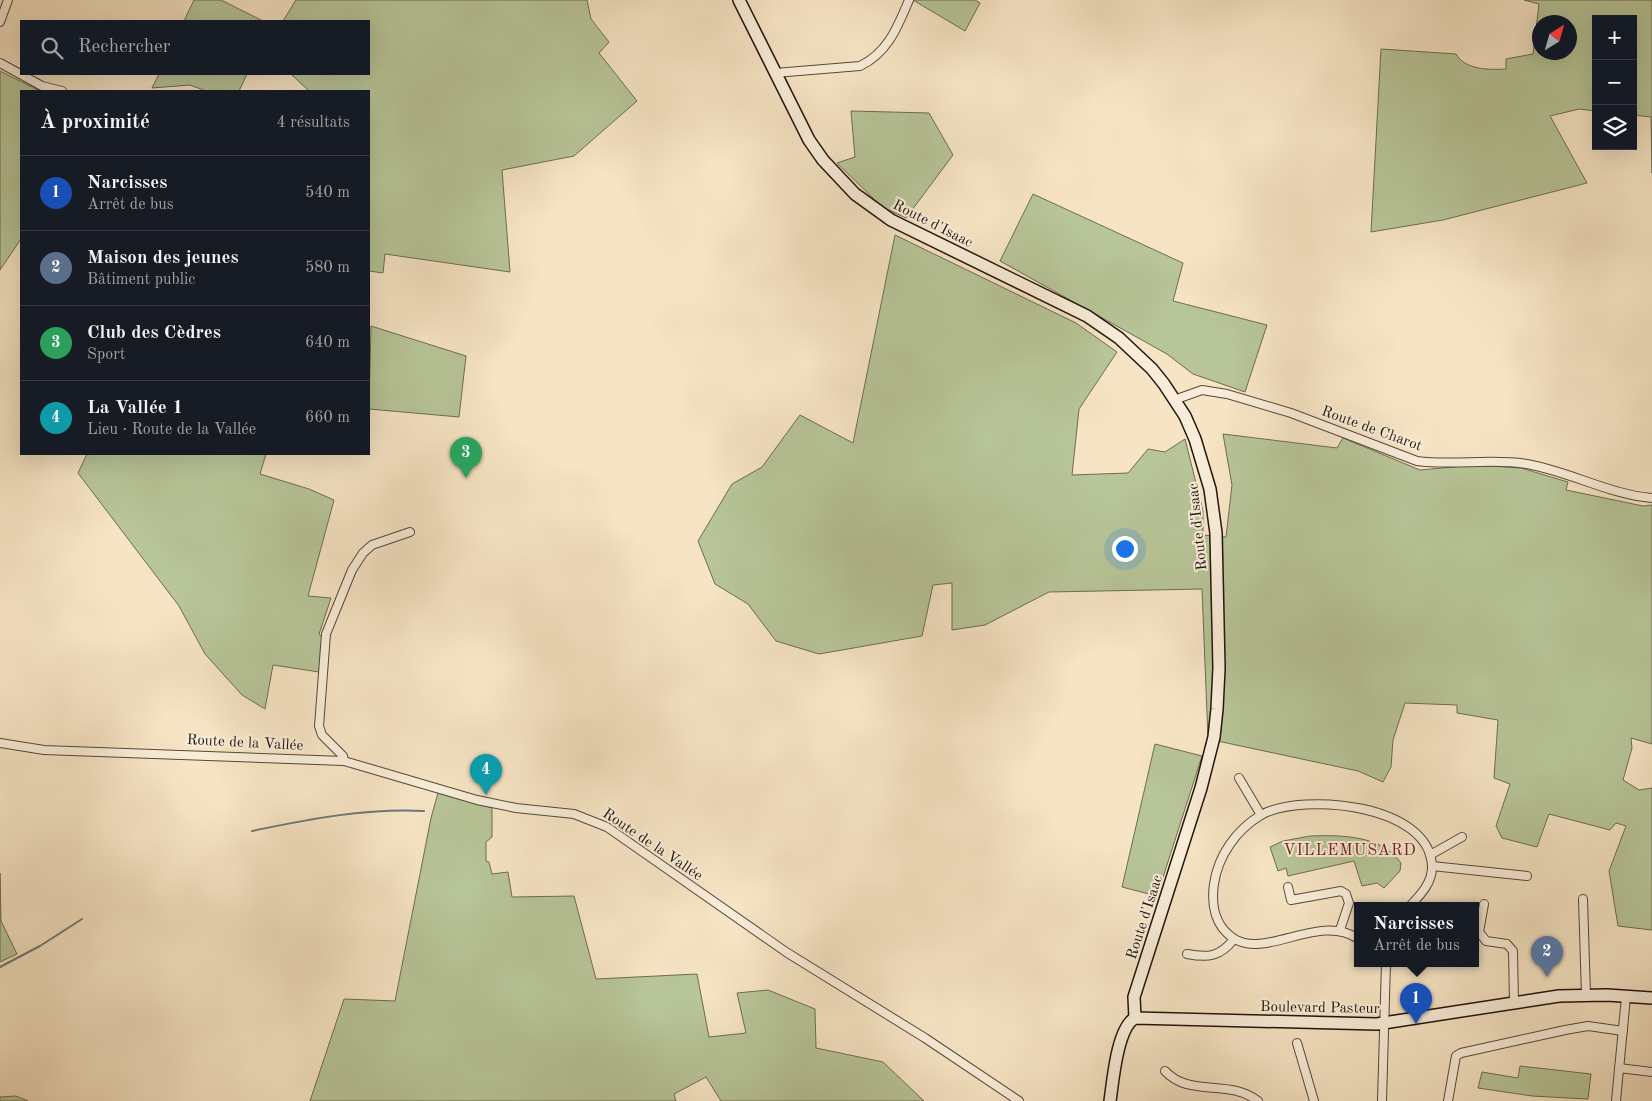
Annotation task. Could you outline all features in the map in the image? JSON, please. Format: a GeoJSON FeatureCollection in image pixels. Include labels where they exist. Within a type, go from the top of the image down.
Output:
{"type":"FeatureCollection","features":[{"type":"Feature","properties":{"kind":"street"},"geometry":{"type":"LineString","coordinates":[[0,22],[8,0]]}},
{"type":"Feature","properties":{"kind":"street","name":"Route d'Isaac"},"geometry":{"type":"LineString","coordinates":[[739,0],[809,140],[836,175],[865,202],[906,229],[1039,292],[1105,327],[1152,369],[1174,400],[1196,439],[1206,471],[1213,506],[1217,560],[1218,696],[1211,753],[1134,997],[1135,1018]]}},
{"type":"Feature","properties":{"kind":"street"},"geometry":{"type":"LineString","coordinates":[[775,73],[860,66],[866,63],[879,54],[896,33],[909,0]]}},
{"type":"Feature","properties":{"kind":"street"},"geometry":{"type":"LineString","coordinates":[[0,63],[20,74]]}},
{"type":"Feature","properties":{"kind":"street"},"geometry":{"type":"LineString","coordinates":[[22,75],[42,86],[58,90]]}},
{"type":"Feature","properties":{"kind":"street","name":"Route de Charot"},"geometry":{"type":"LineString","coordinates":[[1174,400],[1202,390],[1214,391],[1291,413],[1416,461],[1432,463],[1483,460],[1528,464],[1652,498]]}},
{"type":"Feature","properties":{"kind":"street"},"geometry":{"type":"LineString","coordinates":[[344,761],[343,756],[322,735],[319,726],[326,634],[352,570],[363,553],[382,540],[410,532]]}},
{"type":"Feature","properties":{"kind":"street","name":"Route de la Vallée"},"geometry":{"type":"LineString","coordinates":[[0,743],[44,750],[344,761],[477,800],[516,808],[574,814],[596,821],[786,952],[925,1038],[1018,1101]]}},
{"type":"Feature","properties":{"kind":"street"},"geometry":{"type":"LineString","coordinates":[[1239,778],[1261,815]]}},
{"type":"Feature","properties":{"kind":"street"},"geometry":{"type":"LineString","coordinates":[[1354,937],[1340,930],[1323,930],[1263,943],[1248,943],[1234,939],[1218,920],[1212,896],[1220,861],[1237,835],[1261,815],[1291,806],[1334,804],[1379,812],[1402,822],[1414,832],[1430,855],[1432,866],[1429,883],[1413,902]]}},
{"type":"Feature","properties":{"kind":"street"},"geometry":{"type":"LineString","coordinates":[[1430,855],[1462,837]]}},
{"type":"Feature","properties":{"kind":"street"},"geometry":{"type":"LineString","coordinates":[[1432,866],[1527,876]]}},
{"type":"Feature","properties":{"kind":"street"},"geometry":{"type":"LineString","coordinates":[[1288,887],[1291,900],[1341,891],[1346,894],[1349,903],[1340,930]]}},
{"type":"Feature","properties":{"kind":"street"},"geometry":{"type":"LineString","coordinates":[[1583,899],[1586,995]]}},
{"type":"Feature","properties":{"kind":"street"},"geometry":{"type":"LineString","coordinates":[[1484,904],[1479,932],[1486,940],[1507,944],[1513,951],[1514,1002]]}},
{"type":"Feature","properties":{"kind":"street"},"geometry":{"type":"LineString","coordinates":[[1187,954],[1207,958],[1226,948],[1234,939]]}},
{"type":"Feature","properties":{"kind":"street"},"geometry":{"type":"LineString","coordinates":[[1382,1101],[1386,967]]}},
{"type":"Feature","properties":{"kind":"street","name":"Boulevard Pasteur"},"geometry":{"type":"LineString","coordinates":[[1135,1018],[1385,1023],[1559,996],[1586,995],[1652,998]]}},
{"type":"Feature","properties":{"kind":"street"},"geometry":{"type":"LineString","coordinates":[[1616,1101],[1626,997]]}},
{"type":"Feature","properties":{"kind":"street"},"geometry":{"type":"LineString","coordinates":[[1110,1101],[1123,1032],[1129,1021],[1135,1018]]}},
{"type":"Feature","properties":{"kind":"street"},"geometry":{"type":"LineString","coordinates":[[1448,1101],[1456,1056],[1461,1053],[1588,1026],[1623,1031]]}},
{"type":"Feature","properties":{"kind":"street"},"geometry":{"type":"LineString","coordinates":[[1297,1043],[1314,1101]]}},
{"type":"Feature","properties":{"kind":"street"},"geometry":{"type":"LineString","coordinates":[[1619,1068],[1652,1072]]}},
{"type":"Feature","properties":{"kind":"street"},"geometry":{"type":"LineString","coordinates":[[1165,1071],[1180,1084],[1239,1090],[1258,1101]]}},
{"type":"Feature","properties":{"kind":"green space"},"geometry":{"type":"Polygon","coordinates":[[[194,0],[221,0],[261,20],[184,20],[194,0]]]}},
{"type":"Feature","properties":{"kind":"green space"},"geometry":{"type":"Polygon","coordinates":[[[296,0],[587,0],[591,19],[609,42],[599,53],[637,101],[574,156],[502,170],[510,272],[385,254],[383,273],[370,271],[370,90],[308,90],[292,75],[370,75],[370,20],[284,20],[296,0]]]}},
{"type":"Feature","properties":{"kind":"green space"},"geometry":{"type":"Polygon","coordinates":[[[913,0],[975,0],[980,3],[965,31],[913,0]]]}},
{"type":"Feature","properties":{"kind":"green space"},"geometry":{"type":"Polygon","coordinates":[[[1524,0],[1652,0],[1652,173],[1651,117],[1637,115],[1637,15],[1592,15],[1592,111],[1579,109],[1550,116],[1587,183],[1443,220],[1371,232],[1381,49],[1456,54],[1465,63],[1485,69],[1506,69],[1506,59],[1532,54],[1532,60],[1577,60],[1577,15],[1538,15],[1539,4],[1524,0]]]}},
{"type":"Feature","properties":{"kind":"green space"},"geometry":{"type":"Polygon","coordinates":[[[0,71],[38,90],[20,90],[20,240],[0,270],[0,71]]]}},
{"type":"Feature","properties":{"kind":"green space"},"geometry":{"type":"Polygon","coordinates":[[[158,75],[247,75],[239,90],[203,90],[190,85],[152,88],[158,75]]]}},
{"type":"Feature","properties":{"kind":"green space"},"geometry":{"type":"Polygon","coordinates":[[[851,111],[929,113],[953,155],[906,218],[882,207],[837,163],[855,157],[851,111]]]}},
{"type":"Feature","properties":{"kind":"green space"},"geometry":{"type":"Polygon","coordinates":[[[1033,194],[1183,263],[1173,301],[1267,325],[1245,392],[1193,374],[1167,354],[1000,261],[1033,194]]]}},
{"type":"Feature","properties":{"kind":"green space"},"geometry":{"type":"Polygon","coordinates":[[[895,235],[1076,323],[1117,352],[1079,409],[1072,475],[1128,473],[1148,449],[1165,452],[1185,439],[1203,511],[1203,535],[1226,537],[1232,485],[1223,434],[1337,448],[1343,438],[1420,470],[1475,465],[1521,468],[1568,482],[1566,490],[1643,506],[1652,505],[1652,744],[1631,738],[1632,748],[1623,780],[1639,790],[1652,788],[1652,930],[1618,926],[1609,871],[1626,826],[1616,823],[1610,830],[1549,814],[1537,847],[1502,838],[1496,826],[1510,784],[1494,778],[1498,720],[1457,713],[1457,705],[1405,703],[1393,740],[1391,767],[1383,782],[1358,771],[1208,739],[1202,589],[1049,592],[985,625],[952,630],[952,583],[933,585],[922,636],[819,654],[776,641],[748,604],[715,584],[698,541],[732,484],[762,467],[800,415],[853,443],[895,235]]]}},
{"type":"Feature","properties":{"kind":"green space"},"geometry":{"type":"Polygon","coordinates":[[[371,326],[466,356],[459,417],[370,409],[371,326]]]}},
{"type":"Feature","properties":{"kind":"green space"},"geometry":{"type":"Polygon","coordinates":[[[87,455],[266,455],[260,474],[309,489],[334,500],[308,596],[331,598],[319,634],[322,637],[319,672],[273,665],[265,709],[242,695],[205,654],[179,606],[78,473],[87,455]]]}},
{"type":"Feature","properties":{"kind":"green space"},"geometry":{"type":"Polygon","coordinates":[[[1155,744],[1202,756],[1157,896],[1122,887],[1155,744]]]}},
{"type":"Feature","properties":{"kind":"green space"},"geometry":{"type":"Polygon","coordinates":[[[438,793],[492,808],[492,837],[486,842],[486,861],[489,862],[492,874],[508,872],[512,897],[574,896],[596,979],[697,974],[709,1037],[746,1033],[737,993],[768,990],[815,1009],[816,1048],[883,1062],[924,1101],[721,1101],[706,1077],[674,1094],[676,1101],[310,1101],[344,999],[395,1001],[431,818],[438,793]]]}},
{"type":"Feature","properties":{"kind":"green space"},"geometry":{"type":"Polygon","coordinates":[[[1310,836],[1348,837],[1372,842],[1393,854],[1401,863],[1400,871],[1384,888],[1377,883],[1362,886],[1354,861],[1288,876],[1286,868],[1278,871],[1270,847],[1283,841],[1310,836]]]}},
{"type":"Feature","properties":{"kind":"green space"},"geometry":{"type":"Polygon","coordinates":[[[0,873],[1,921],[17,954],[0,962],[0,873]]]}},
{"type":"Feature","properties":{"kind":"green space"},"geometry":{"type":"Polygon","coordinates":[[[1520,1066],[1591,1074],[1588,1099],[1532,1096],[1478,1088],[1482,1072],[1518,1078],[1520,1066]]]}},
{"type":"Feature","properties":{"kind":"green space"},"geometry":{"type":"Polygon","coordinates":[[[16,1096],[28,1101],[0,1101],[0,1097],[16,1096]]]}},
{"type":"Feature","properties":{"kind":"waterway"},"geometry":{"type":"LineString","coordinates":[[252,831],[359,813],[424,811]]}},
{"type":"Feature","properties":{"kind":"waterway"},"geometry":{"type":"LineString","coordinates":[[0,967],[40,946],[82,919]]}},
{"type":"Feature","properties":{"kind":"place","name":"Club des Cèdres"},"geometry":{"type":"Point","coordinates":[466,478]}},
{"type":"Feature","properties":{"kind":"place","name":"La Vallée 1"},"geometry":{"type":"Point","coordinates":[486,795]}},
{"type":"Feature","properties":{"kind":"place","name":"Maison des jeunes"},"geometry":{"type":"Point","coordinates":[1547,977]}},
{"type":"Feature","properties":{"kind":"place","name":"Narcisses"},"geometry":{"type":"Point","coordinates":[1416,1024]}},
{"type":"Feature","properties":{"kind":"district","name":"VILLEMUSARD"},"geometry":{"type":"Point","coordinates":[1350,849]}}]}
